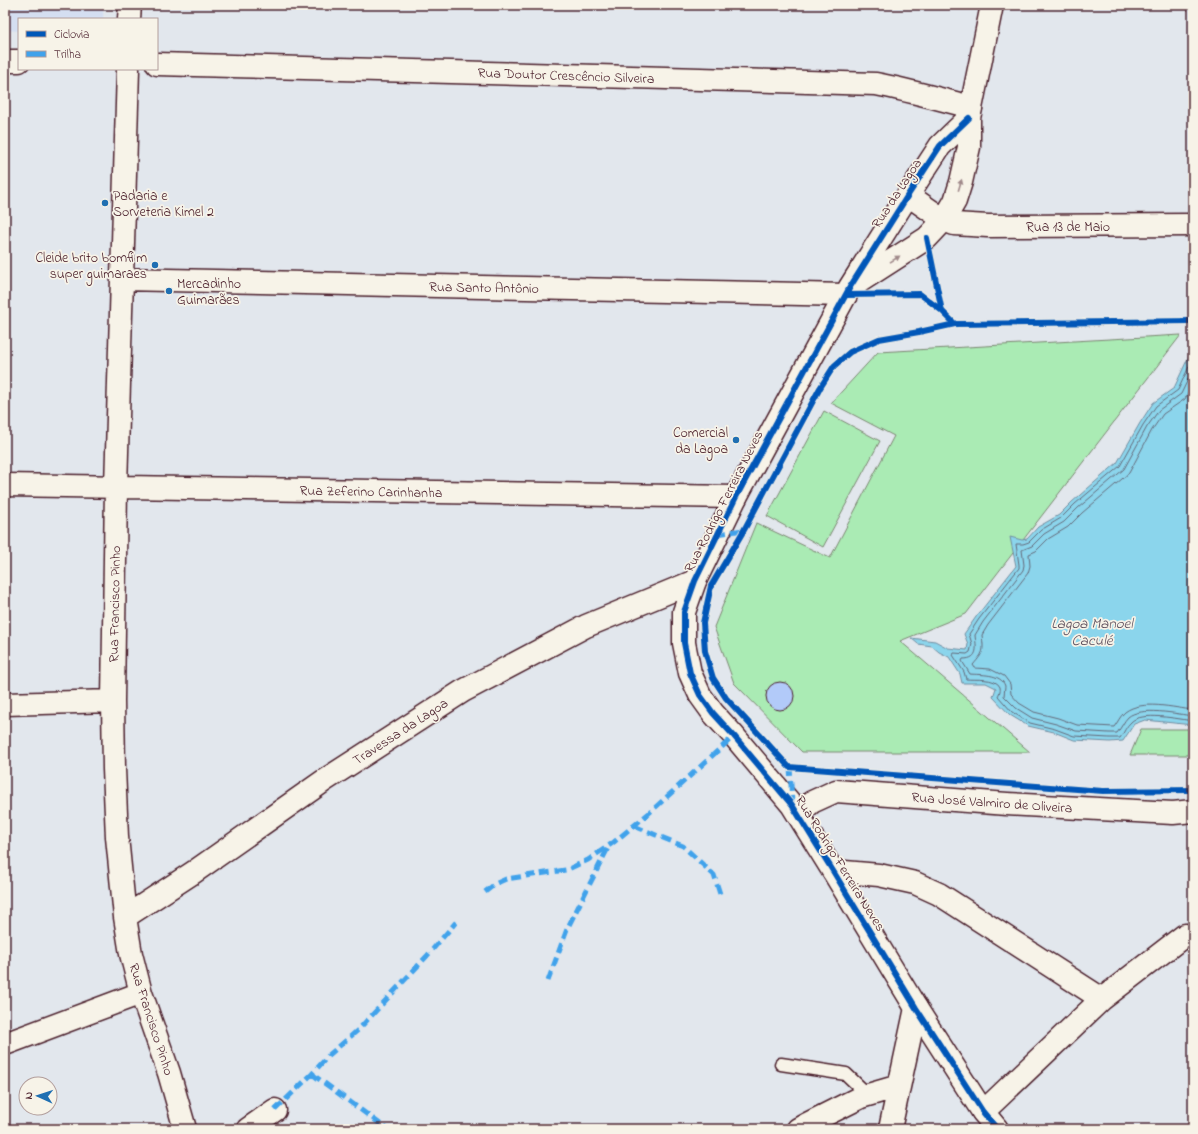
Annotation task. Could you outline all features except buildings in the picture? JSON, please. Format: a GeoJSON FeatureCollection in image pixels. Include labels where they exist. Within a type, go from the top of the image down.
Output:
{"type":"FeatureCollection","features":[{"type":"Feature","properties":{"kind":"street"},"geometry":{"type":"LineString","coordinates":[[129,18],[130,5]]}},
{"type":"Feature","properties":{"kind":"street"},"geometry":{"type":"LineString","coordinates":[[848,291],[927,238],[944,220],[955,201],[962,182],[969,147],[970,112],[992,5]]}},
{"type":"Feature","properties":{"kind":"street"},"geometry":{"type":"LineString","coordinates":[[5,61],[18,61]]}},
{"type":"Feature","properties":{"kind":"street","name":"Rua Doutor Crescêncio Silveira"},"geometry":{"type":"LineString","coordinates":[[158,64],[876,84],[896,88],[970,112]]}},
{"type":"Feature","properties":{"kind":"street","name":"Rua Francisco Pinho"},"geometry":{"type":"LineString","coordinates":[[128,70],[116,487],[113,701],[117,837],[125,917],[131,954],[141,993],[169,1073],[185,1129]]}},
{"type":"Feature","properties":{"kind":"street","name":"Rua da Lagoa"},"geometry":{"type":"LineString","coordinates":[[848,291],[940,146],[970,112]]}},
{"type":"Feature","properties":{"kind":"street"},"geometry":{"type":"LineString","coordinates":[[908,195],[944,220]]}},
{"type":"Feature","properties":{"kind":"street","name":"Rua 13 de Maio"},"geometry":{"type":"LineString","coordinates":[[944,220],[954,224],[988,226],[1193,225]]}},
{"type":"Feature","properties":{"kind":"street","name":"Rua Santo Antônio"},"geometry":{"type":"LineString","coordinates":[[122,279],[848,291]]}},
{"type":"Feature","properties":{"kind":"street","name":"Rua Rodrigo Ferreira Neves"},"geometry":{"type":"LineString","coordinates":[[848,291],[736,497],[695,581],[684,612],[684,643],[690,673],[700,695],[713,713],[792,805],[916,1008],[983,1112],[996,1129]]}},
{"type":"Feature","properties":{"kind":"street","name":"Rua Zeferino Carinhanha"},"geometry":{"type":"LineString","coordinates":[[5,485],[736,497]]}},
{"type":"Feature","properties":{"kind":"street","name":"Travessa da Lagoa"},"geometry":{"type":"LineString","coordinates":[[125,917],[194,872],[325,780],[463,691],[586,626],[695,581]]}},
{"type":"Feature","properties":{"kind":"street"},"geometry":{"type":"LineString","coordinates":[[5,704],[113,701]]}},
{"type":"Feature","properties":{"kind":"street","name":"Rua José Valmiro de Oliveira"},"geometry":{"type":"LineString","coordinates":[[798,814],[812,802],[836,791],[1007,804],[1173,813],[1193,812]]}},
{"type":"Feature","properties":{"kind":"street"},"geometry":{"type":"LineString","coordinates":[[833,871],[879,875],[915,883],[940,894],[1102,999]]}},
{"type":"Feature","properties":{"kind":"street"},"geometry":{"type":"LineString","coordinates":[[983,1112],[1102,999],[1185,935]]}},
{"type":"Feature","properties":{"kind":"street"},"geometry":{"type":"LineString","coordinates":[[5,1044],[141,993]]}},
{"type":"Feature","properties":{"kind":"street"},"geometry":{"type":"LineString","coordinates":[[890,1129],[916,1008]]}},
{"type":"Feature","properties":{"kind":"street"},"geometry":{"type":"LineString","coordinates":[[798,1129],[813,1120],[861,1097],[899,1086]]}},
{"type":"Feature","properties":{"kind":"street"},"geometry":{"type":"LineString","coordinates":[[248,1129],[275,1110]]}},
{"type":"Feature","properties":{"kind":"lane"},"geometry":{"type":"LineString","coordinates":[[781,1064],[846,1074],[868,1095]]}},
{"type":"Feature","properties":{"kind":"path"},"geometry":{"type":"LineString","coordinates":[[829,375],[834,366],[850,352],[879,339],[955,324],[1193,322]]}},
{"type":"Feature","properties":{"kind":"path"},"geometry":{"type":"LineString","coordinates":[[784,762],[789,767],[837,771]]}},
{"type":"Feature","properties":{"kind":"path"},"geometry":{"type":"LineString","coordinates":[[790,766],[829,769]]}},
{"type":"Feature","properties":{"kind":"shaded area"},"geometry":{"type":"Polygon","coordinates":[[[5,5],[103,5],[103,18],[18,18],[18,31],[5,30],[5,5]]]}},
{"type":"Feature","properties":{"kind":"green space"},"geometry":{"type":"Polygon","coordinates":[[[1181,335],[966,614],[900,641],[1030,752],[802,752],[734,683],[714,627],[756,523],[830,558],[894,436],[831,403],[878,352],[1181,335]]]}},
{"type":"Feature","properties":{"kind":"green space"},"geometry":{"type":"Polygon","coordinates":[[[824,411],[880,441],[823,547],[767,516],[824,411]]]}},
{"type":"Feature","properties":{"kind":"green space"},"geometry":{"type":"Polygon","coordinates":[[[1141,729],[1193,729],[1193,755],[1130,755],[1141,729]]]}},
{"type":"Feature","properties":{"kind":"water","name":"Lagoa Manoel Caculé"},"geometry":{"type":"Polygon","coordinates":[[[1193,354],[1193,725],[1145,720],[1134,724],[1123,741],[1110,742],[1074,740],[1054,732],[1028,726],[1010,715],[993,697],[996,688],[986,683],[962,683],[960,674],[949,657],[939,652],[932,646],[918,644],[911,638],[935,641],[948,648],[967,650],[968,644],[964,634],[1016,566],[1010,537],[1022,540],[1027,539],[1038,527],[1059,515],[1117,463],[1153,403],[1174,388],[1189,356],[1193,354]]]}},
{"type":"Feature","properties":{"kind":"marked path"},"geometry":{"type":"LineString","coordinates":[[717,534],[744,530]]}},
{"type":"Feature","properties":{"kind":"marked path"},"geometry":{"type":"LineString","coordinates":[[485,892],[495,884],[506,879],[566,870],[588,860],[614,842],[648,814],[734,736]]}},
{"type":"Feature","properties":{"kind":"marked path"},"geometry":{"type":"LineString","coordinates":[[790,766],[792,804]]}},
{"type":"Feature","properties":{"kind":"marked path"},"geometry":{"type":"LineString","coordinates":[[634,826],[683,846],[714,875],[720,894]]}},
{"type":"Feature","properties":{"kind":"marked path"},"geometry":{"type":"LineString","coordinates":[[548,981],[567,929],[608,848]]}},
{"type":"Feature","properties":{"kind":"marked path"},"geometry":{"type":"LineString","coordinates":[[275,1110],[329,1055],[358,1030],[427,956],[456,922]]}},
{"type":"Feature","properties":{"kind":"marked path"},"geometry":{"type":"LineString","coordinates":[[312,1074],[387,1129]]}},
{"type":"Feature","properties":{"kind":"cycle path"},"geometry":{"type":"LineString","coordinates":[[969,118],[940,146],[850,287],[736,497],[695,581],[684,612],[684,643],[690,673],[700,695],[713,713],[792,805],[916,1008],[983,1112],[997,1129]]}},
{"type":"Feature","properties":{"kind":"cycle path"},"geometry":{"type":"LineString","coordinates":[[927,238],[942,311],[955,324]]}},
{"type":"Feature","properties":{"kind":"cycle path"},"geometry":{"type":"LineString","coordinates":[[846,295],[920,294],[942,311]]}},
{"type":"Feature","properties":{"kind":"cycle path"},"geometry":{"type":"LineString","coordinates":[[1193,321],[955,324],[879,339],[850,352],[834,366],[820,388],[744,530],[711,586],[703,623],[705,651],[713,678],[726,698],[789,767],[1103,791],[1193,790]]}},
{"type":"Feature","properties":{"kind":"place","name":"Padaria e Sorveteria Kimel 2"},"geometry":{"type":"Point","coordinates":[105,203]}},
{"type":"Feature","properties":{"kind":"place","name":"Cleide brito bomfim super guimaraes"},"geometry":{"type":"Point","coordinates":[155,265]}},
{"type":"Feature","properties":{"kind":"place","name":"Mercadinho Guimarães"},"geometry":{"type":"Point","coordinates":[169,291]}},
{"type":"Feature","properties":{"kind":"place","name":"Comercial da Lagoa"},"geometry":{"type":"Point","coordinates":[736,440]}}]}
